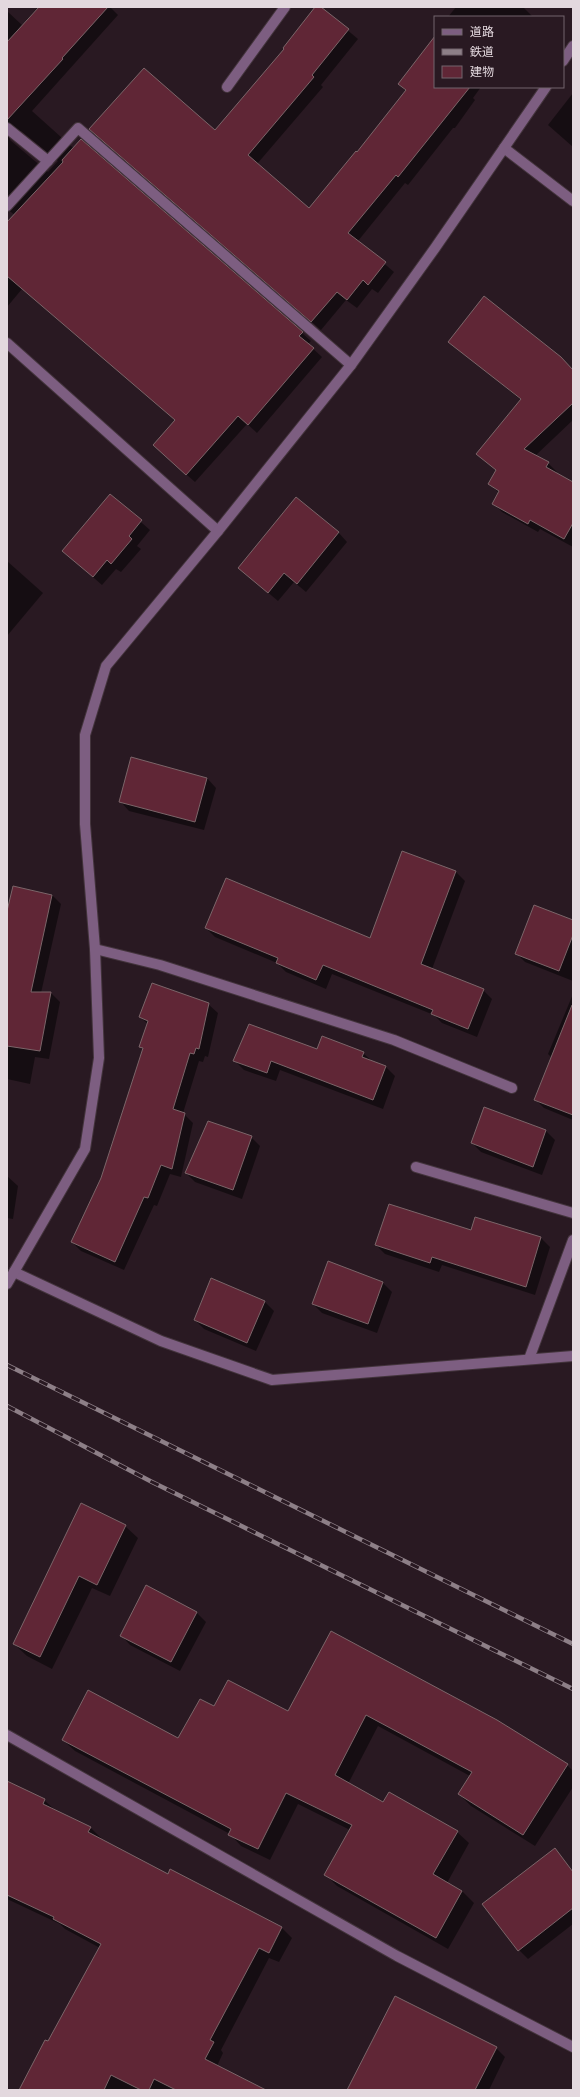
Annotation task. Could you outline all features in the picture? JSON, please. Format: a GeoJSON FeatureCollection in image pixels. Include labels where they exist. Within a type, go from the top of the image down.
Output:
{"type":"FeatureCollection","features":[{"type":"Feature","properties":{"kind":"street"},"geometry":{"type":"LineString","coordinates":[[227,87],[285,7]]}},
{"type":"Feature","properties":{"kind":"street"},"geometry":{"type":"LineString","coordinates":[[564,60],[573,46]]}},
{"type":"Feature","properties":{"kind":"street"},"geometry":{"type":"LineString","coordinates":[[7,1284],[85,1149],[99,1058],[95,949],[85,824],[85,735],[106,666],[218,531],[351,365],[435,248],[545,88]]}},
{"type":"Feature","properties":{"kind":"street"},"geometry":{"type":"LineString","coordinates":[[7,128],[48,161]]}},
{"type":"Feature","properties":{"kind":"street"},"geometry":{"type":"LineString","coordinates":[[7,206],[78,128],[351,365]]}},
{"type":"Feature","properties":{"kind":"street"},"geometry":{"type":"LineString","coordinates":[[504,148],[573,201]]}},
{"type":"Feature","properties":{"kind":"street"},"geometry":{"type":"LineString","coordinates":[[7,343],[218,531]]}},
{"type":"Feature","properties":{"kind":"street"},"geometry":{"type":"LineString","coordinates":[[95,949],[160,965],[394,1040],[512,1088]]}},
{"type":"Feature","properties":{"kind":"street"},"geometry":{"type":"LineString","coordinates":[[416,1167],[573,1213]]}},
{"type":"Feature","properties":{"kind":"street"},"geometry":{"type":"LineString","coordinates":[[529,1359],[573,1240]]}},
{"type":"Feature","properties":{"kind":"street"},"geometry":{"type":"LineString","coordinates":[[14,1272],[161,1341],[272,1380],[573,1356]]}},
{"type":"Feature","properties":{"kind":"street"},"geometry":{"type":"LineString","coordinates":[[7,1736],[397,1956],[573,2047]]}},
{"type":"Feature","properties":{"kind":"building"},"geometry":{"type":"Polygon","coordinates":[[[39,7],[108,7],[7,120],[7,42],[39,7]]]}},
{"type":"Feature","properties":{"kind":"building"},"geometry":{"type":"Polygon","coordinates":[[[315,7],[321,7],[349,29],[312,75],[314,77],[248,155],[309,208],[356,151],[357,152],[406,90],[398,84],[434,37],[434,88],[469,88],[398,177],[396,175],[348,233],[386,262],[368,285],[363,280],[347,300],[337,292],[311,322],[89,129],[144,68],[215,130],[284,49],[283,48],[315,7]]]}},
{"type":"Feature","properties":{"kind":"building"},"geometry":{"type":"Polygon","coordinates":[[[81,139],[303,332],[299,336],[314,348],[248,425],[238,416],[186,475],[153,445],[175,420],[7,276],[7,222],[63,162],[62,160],[81,139]]]}},
{"type":"Feature","properties":{"kind":"building"},"geometry":{"type":"Polygon","coordinates":[[[484,296],[561,357],[573,370],[573,403],[524,449],[549,462],[546,467],[573,482],[573,523],[564,539],[530,520],[528,524],[492,504],[499,491],[488,484],[496,470],[476,454],[521,399],[448,342],[484,296]]]}},
{"type":"Feature","properties":{"kind":"building"},"geometry":{"type":"Polygon","coordinates":[[[110,494],[142,520],[129,536],[132,539],[111,564],[107,560],[93,577],[62,551],[110,494]]]}},
{"type":"Feature","properties":{"kind":"building"},"geometry":{"type":"Polygon","coordinates":[[[296,497],[339,532],[297,584],[284,573],[268,593],[238,568],[296,497]]]}},
{"type":"Feature","properties":{"kind":"building"},"geometry":{"type":"Polygon","coordinates":[[[131,757],[207,778],[195,822],[119,802],[131,757]]]}},
{"type":"Feature","properties":{"kind":"building"},"geometry":{"type":"Polygon","coordinates":[[[402,851],[456,871],[421,964],[484,989],[468,1029],[431,1014],[433,1010],[323,965],[316,980],[276,963],[278,958],[205,928],[226,878],[370,938],[402,851]]]}},
{"type":"Feature","properties":{"kind":"building"},"geometry":{"type":"Polygon","coordinates":[[[13,886],[52,895],[31,992],[51,992],[40,1051],[7,1046],[7,911],[13,886]]]}},
{"type":"Feature","properties":{"kind":"building"},"geometry":{"type":"Polygon","coordinates":[[[534,905],[573,920],[573,935],[559,971],[515,954],[534,905]]]}},
{"type":"Feature","properties":{"kind":"building"},"geometry":{"type":"Polygon","coordinates":[[[152,983],[209,1003],[199,1049],[196,1048],[194,1054],[190,1053],[173,1109],[185,1113],[172,1169],[161,1165],[148,1198],[144,1197],[115,1262],[71,1242],[101,1178],[143,1048],[139,1047],[148,1021],[139,1017],[152,983]]]}},
{"type":"Feature","properties":{"kind":"building"},"geometry":{"type":"Polygon","coordinates":[[[573,1005],[573,1115],[534,1100],[573,1005]]]}},
{"type":"Feature","properties":{"kind":"building"},"geometry":{"type":"Polygon","coordinates":[[[249,1024],[317,1049],[322,1036],[364,1052],[362,1057],[386,1066],[373,1100],[271,1061],[267,1073],[233,1061],[249,1024]]]}},
{"type":"Feature","properties":{"kind":"building"},"geometry":{"type":"Polygon","coordinates":[[[484,1107],[546,1130],[533,1167],[471,1143],[484,1107]]]}},
{"type":"Feature","properties":{"kind":"building"},"geometry":{"type":"Polygon","coordinates":[[[208,1121],[252,1136],[233,1190],[185,1173],[208,1121]]]}},
{"type":"Feature","properties":{"kind":"building"},"geometry":{"type":"Polygon","coordinates":[[[389,1204],[471,1230],[475,1217],[541,1237],[526,1287],[432,1257],[430,1263],[375,1245],[389,1204]]]}},
{"type":"Feature","properties":{"kind":"building"},"geometry":{"type":"Polygon","coordinates":[[[328,1261],[383,1282],[368,1324],[312,1304],[328,1261]]]}},
{"type":"Feature","properties":{"kind":"building"},"geometry":{"type":"Polygon","coordinates":[[[211,1278],[265,1301],[247,1343],[194,1320],[211,1278]]]}},
{"type":"Feature","properties":{"kind":"building"},"geometry":{"type":"Polygon","coordinates":[[[81,1503],[126,1525],[97,1585],[79,1576],[40,1657],[13,1644],[81,1503]]]}},
{"type":"Feature","properties":{"kind":"building"},"geometry":{"type":"Polygon","coordinates":[[[146,1585],[197,1612],[171,1662],[120,1636],[146,1585]]]}},
{"type":"Feature","properties":{"kind":"building"},"geometry":{"type":"Polygon","coordinates":[[[331,1631],[497,1720],[568,1764],[523,1835],[458,1794],[472,1772],[366,1715],[335,1775],[383,1802],[389,1792],[458,1831],[433,1874],[462,1891],[436,1938],[324,1875],[352,1825],[286,1793],[258,1849],[228,1835],[231,1829],[62,1740],[88,1690],[178,1738],[200,1699],[214,1706],[228,1680],[288,1711],[331,1631]]]}},
{"type":"Feature","properties":{"kind":"building"},"geometry":{"type":"Polygon","coordinates":[[[7,1781],[45,1799],[43,1804],[91,1827],[88,1832],[168,1874],[170,1869],[282,1927],[269,1953],[259,1948],[210,2040],[214,2042],[205,2059],[266,2090],[176,2090],[154,2079],[149,2090],[141,2090],[111,2075],[104,2090],[19,2090],[45,2040],[48,2041],[101,1944],[53,1919],[54,1917],[7,1895],[7,1781]]]}},
{"type":"Feature","properties":{"kind":"building"},"geometry":{"type":"Polygon","coordinates":[[[555,1848],[573,1872],[573,1908],[518,1951],[482,1904],[555,1848]]]}},
{"type":"Feature","properties":{"kind":"building"},"geometry":{"type":"Polygon","coordinates":[[[395,1996],[497,2047],[475,2090],[347,2090],[395,1996]]]}},
{"type":"Feature","properties":{"kind":"railway"},"geometry":{"type":"LineString","coordinates":[[7,1365],[573,1644]]}},
{"type":"Feature","properties":{"kind":"railway"},"geometry":{"type":"LineString","coordinates":[[7,1406],[152,1482],[573,1689]]}}]}
